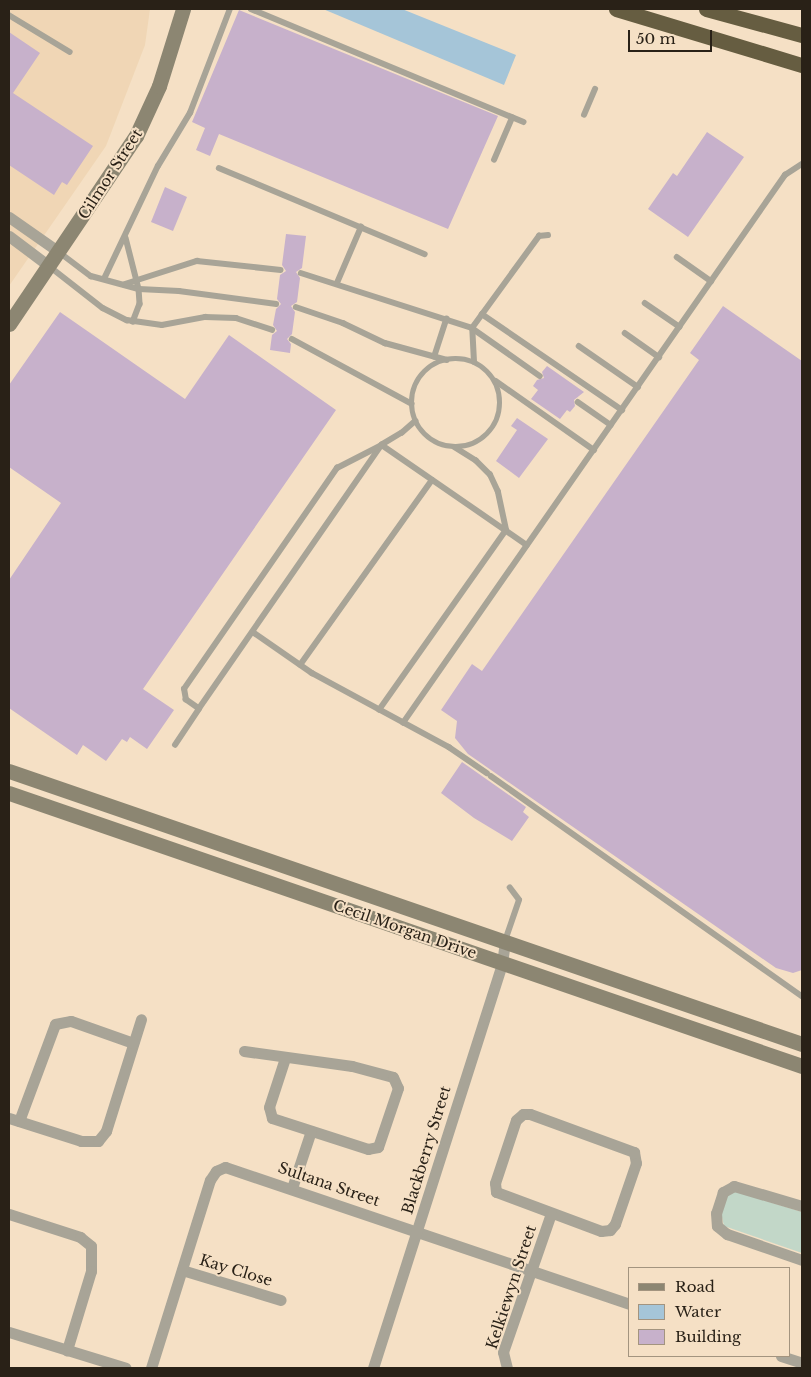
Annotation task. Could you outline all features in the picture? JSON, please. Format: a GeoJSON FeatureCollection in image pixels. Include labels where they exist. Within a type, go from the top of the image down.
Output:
{"type":"FeatureCollection","features":[{"type":"Feature","properties":{"kind":"highway"},"geometry":{"type":"LineString","coordinates":[[616,9],[802,65]]}},
{"type":"Feature","properties":{"kind":"highway"},"geometry":{"type":"LineString","coordinates":[[706,9],[802,35]]}},
{"type":"Feature","properties":{"kind":"street","name":"Cilmor Street"},"geometry":{"type":"LineString","coordinates":[[9,324],[136,136],[159,86],[183,9]]}},
{"type":"Feature","properties":{"kind":"street"},"geometry":{"type":"LineString","coordinates":[[9,217],[59,252]]}},
{"type":"Feature","properties":{"kind":"street"},"geometry":{"type":"LineString","coordinates":[[9,236],[49,266]]}},
{"type":"Feature","properties":{"kind":"street","name":"Cecil Morgan Drive"},"geometry":{"type":"LineString","coordinates":[[9,771],[802,1044]]}},
{"type":"Feature","properties":{"kind":"street","name":"Cecil Morgan Drive"},"geometry":{"type":"LineString","coordinates":[[9,792],[802,1066]]}},
{"type":"Feature","properties":{"kind":"street","name":"Blackberry Street"},"geometry":{"type":"LineString","coordinates":[[374,1368],[502,963],[505,941]]}},
{"type":"Feature","properties":{"kind":"street"},"geometry":{"type":"LineString","coordinates":[[133,1043],[71,1021],[55,1024],[14,1119],[81,1141],[98,1141],[106,1131],[141,1019]]}},
{"type":"Feature","properties":{"kind":"street"},"geometry":{"type":"LineString","coordinates":[[244,1051],[352,1066],[391,1075],[397,1082],[381,1141],[375,1148],[275,1120],[269,1113],[285,1058]]}},
{"type":"Feature","properties":{"kind":"street"},"geometry":{"type":"LineString","coordinates":[[530,1114],[634,1152],[636,1163],[615,1224],[610,1230],[601,1231],[551,1213],[498,1195],[495,1190],[519,1116],[530,1114]]}},
{"type":"Feature","properties":{"kind":"street"},"geometry":{"type":"LineString","coordinates":[[292,1188],[311,1131]]}},
{"type":"Feature","properties":{"kind":"street","name":"Sultana Street"},"geometry":{"type":"LineString","coordinates":[[151,1368],[216,1171],[230,1167],[628,1303]]}},
{"type":"Feature","properties":{"kind":"street"},"geometry":{"type":"LineString","coordinates":[[802,1206],[745,1186],[734,1186],[723,1192],[716,1213],[717,1226],[727,1234],[802,1260]]}},
{"type":"Feature","properties":{"kind":"street","name":"Kelkiewyn Street"},"geometry":{"type":"LineString","coordinates":[[508,1368],[503,1352],[551,1213]]}},
{"type":"Feature","properties":{"kind":"street"},"geometry":{"type":"LineString","coordinates":[[9,1214],[80,1237],[91,1246],[91,1271],[67,1350]]}},
{"type":"Feature","properties":{"kind":"street","name":"Kay Close"},"geometry":{"type":"LineString","coordinates":[[182,1270],[281,1300]]}},
{"type":"Feature","properties":{"kind":"street"},"geometry":{"type":"LineString","coordinates":[[9,1332],[126,1368]]}},
{"type":"Feature","properties":{"kind":"street"},"geometry":{"type":"LineString","coordinates":[[784,1357],[802,1363]]}},
{"type":"Feature","properties":{"kind":"lane"},"geometry":{"type":"LineString","coordinates":[[104,279],[158,166],[190,113],[230,9]]}},
{"type":"Feature","properties":{"kind":"lane"},"geometry":{"type":"LineString","coordinates":[[251,9],[524,122]]}},
{"type":"Feature","properties":{"kind":"lane"},"geometry":{"type":"LineString","coordinates":[[9,15],[70,52]]}},
{"type":"Feature","properties":{"kind":"lane"},"geometry":{"type":"LineString","coordinates":[[584,116],[595,88]]}},
{"type":"Feature","properties":{"kind":"lane"},"geometry":{"type":"LineString","coordinates":[[494,160],[512,118]]}},
{"type":"Feature","properties":{"kind":"lane"},"geometry":{"type":"LineString","coordinates":[[404,723],[785,175],[802,164]]}},
{"type":"Feature","properties":{"kind":"lane"},"geometry":{"type":"LineString","coordinates":[[219,168],[425,254]]}},
{"type":"Feature","properties":{"kind":"lane"},"geometry":{"type":"LineString","coordinates":[[338,283],[361,227]]}},
{"type":"Feature","properties":{"kind":"lane"},"geometry":{"type":"LineString","coordinates":[[474,362],[472,328],[540,236],[548,235]]}},
{"type":"Feature","properties":{"kind":"lane"},"geometry":{"type":"LineString","coordinates":[[126,236],[139,289],[140,304],[134,322]]}},
{"type":"Feature","properties":{"kind":"lane"},"geometry":{"type":"LineString","coordinates":[[59,252],[81,270],[139,289],[180,291],[276,304]]}},
{"type":"Feature","properties":{"kind":"lane"},"geometry":{"type":"LineString","coordinates":[[677,257],[711,281]]}},
{"type":"Feature","properties":{"kind":"lane"},"geometry":{"type":"LineString","coordinates":[[122,283],[137,282],[196,261],[281,270]]}},
{"type":"Feature","properties":{"kind":"lane"},"geometry":{"type":"LineString","coordinates":[[49,266],[103,308],[134,322],[162,325],[205,317],[236,318],[272,330]]}},
{"type":"Feature","properties":{"kind":"lane"},"geometry":{"type":"LineString","coordinates":[[301,273],[338,283],[472,328],[540,376]]}},
{"type":"Feature","properties":{"kind":"lane"},"geometry":{"type":"LineString","coordinates":[[646,303],[680,327]]}},
{"type":"Feature","properties":{"kind":"lane"},"geometry":{"type":"LineString","coordinates":[[296,307],[343,323],[385,343],[447,360],[474,362],[494,380],[594,450]]}},
{"type":"Feature","properties":{"kind":"lane"},"geometry":{"type":"LineString","coordinates":[[482,314],[622,410]]}},
{"type":"Feature","properties":{"kind":"lane"},"geometry":{"type":"LineString","coordinates":[[434,357],[446,319]]}},
{"type":"Feature","properties":{"kind":"lane"},"geometry":{"type":"LineString","coordinates":[[625,333],[659,357]]}},
{"type":"Feature","properties":{"kind":"lane"},"geometry":{"type":"LineString","coordinates":[[292,339],[412,404]]}},
{"type":"Feature","properties":{"kind":"lane"},"geometry":{"type":"LineString","coordinates":[[579,346],[638,387]]}},
{"type":"Feature","properties":{"kind":"lane"},"geometry":{"type":"LineString","coordinates":[[380,710],[506,530],[495,483],[484,468],[455,448],[427,437],[416,420],[412,404],[414,392],[426,371],[447,360]]}},
{"type":"Feature","properties":{"kind":"lane"},"geometry":{"type":"LineString","coordinates":[[455,448],[478,442],[495,426],[501,403],[494,380]]}},
{"type":"Feature","properties":{"kind":"lane"},"geometry":{"type":"LineString","coordinates":[[578,402],[611,426]]}},
{"type":"Feature","properties":{"kind":"lane"},"geometry":{"type":"LineString","coordinates":[[199,710],[182,695],[189,680],[336,468],[402,433],[416,420]]}},
{"type":"Feature","properties":{"kind":"lane"},"geometry":{"type":"LineString","coordinates":[[382,444],[527,545]]}},
{"type":"Feature","properties":{"kind":"lane"},"geometry":{"type":"LineString","coordinates":[[174,745],[382,444]]}},
{"type":"Feature","properties":{"kind":"lane"},"geometry":{"type":"LineString","coordinates":[[300,665],[432,480]]}},
{"type":"Feature","properties":{"kind":"lane"},"geometry":{"type":"LineString","coordinates":[[253,632],[300,665],[449,746],[802,996]]}},
{"type":"Feature","properties":{"kind":"lane"},"geometry":{"type":"LineString","coordinates":[[505,941],[519,900],[510,888]]}},
{"type":"Feature","properties":{"kind":"shaded area"},"geometry":{"type":"Polygon","coordinates":[[[9,9],[150,9],[145,45],[106,146],[9,286],[9,9]]]}},
{"type":"Feature","properties":{"kind":"green space"},"geometry":{"type":"Polygon","coordinates":[[[734,1191],[802,1212],[802,1253],[724,1226],[721,1213],[727,1197],[734,1191]]]}},
{"type":"Feature","properties":{"kind":"water"},"geometry":{"type":"Polygon","coordinates":[[[323,9],[402,9],[516,55],[504,85],[323,9]]]}},
{"type":"Feature","properties":{"kind":"building"},"geometry":{"type":"Polygon","coordinates":[[[239,10],[498,116],[448,229],[219,134],[210,156],[196,150],[205,128],[192,122],[239,10]]]}},
{"type":"Feature","properties":{"kind":"building"},"geometry":{"type":"Polygon","coordinates":[[[9,32],[40,53],[13,93],[93,146],[67,185],[62,182],[54,195],[9,165],[9,32]]]}},
{"type":"Feature","properties":{"kind":"building"},"geometry":{"type":"Polygon","coordinates":[[[707,132],[744,157],[688,237],[648,209],[673,173],[677,176],[707,132]]]}},
{"type":"Feature","properties":{"kind":"building"},"geometry":{"type":"Polygon","coordinates":[[[165,187],[187,197],[173,231],[151,222],[165,187]]]}},
{"type":"Feature","properties":{"kind":"building"},"geometry":{"type":"Polygon","coordinates":[[[286,234],[306,236],[302,268],[296,272],[300,278],[297,302],[291,306],[295,312],[292,334],[287,339],[291,344],[290,353],[270,350],[272,335],[277,331],[273,325],[276,309],[281,304],[277,299],[280,275],[286,271],[282,265],[286,234]]]}},
{"type":"Feature","properties":{"kind":"building"},"geometry":{"type":"Polygon","coordinates":[[[723,306],[802,361],[802,970],[793,973],[776,968],[468,754],[455,738],[457,721],[441,710],[472,664],[482,671],[699,360],[690,353],[723,306]]]}},
{"type":"Feature","properties":{"kind":"building"},"geometry":{"type":"Polygon","coordinates":[[[60,312],[185,399],[229,335],[336,410],[143,689],[174,710],[147,749],[130,737],[127,742],[122,739],[106,761],[83,745],[77,755],[9,708],[9,580],[61,503],[9,467],[9,385],[60,312]]]}},
{"type":"Feature","properties":{"kind":"building"},"geometry":{"type":"Polygon","coordinates":[[[547,366],[584,392],[574,400],[575,406],[570,412],[567,410],[560,419],[531,399],[538,390],[533,386],[537,380],[544,378],[542,372],[547,366]]]}},
{"type":"Feature","properties":{"kind":"building"},"geometry":{"type":"Polygon","coordinates":[[[517,418],[548,439],[519,478],[496,461],[517,430],[511,426],[517,418]]]}},
{"type":"Feature","properties":{"kind":"building"},"geometry":{"type":"Polygon","coordinates":[[[462,762],[526,807],[523,812],[529,817],[512,841],[474,818],[441,793],[462,762]]]}}]}
